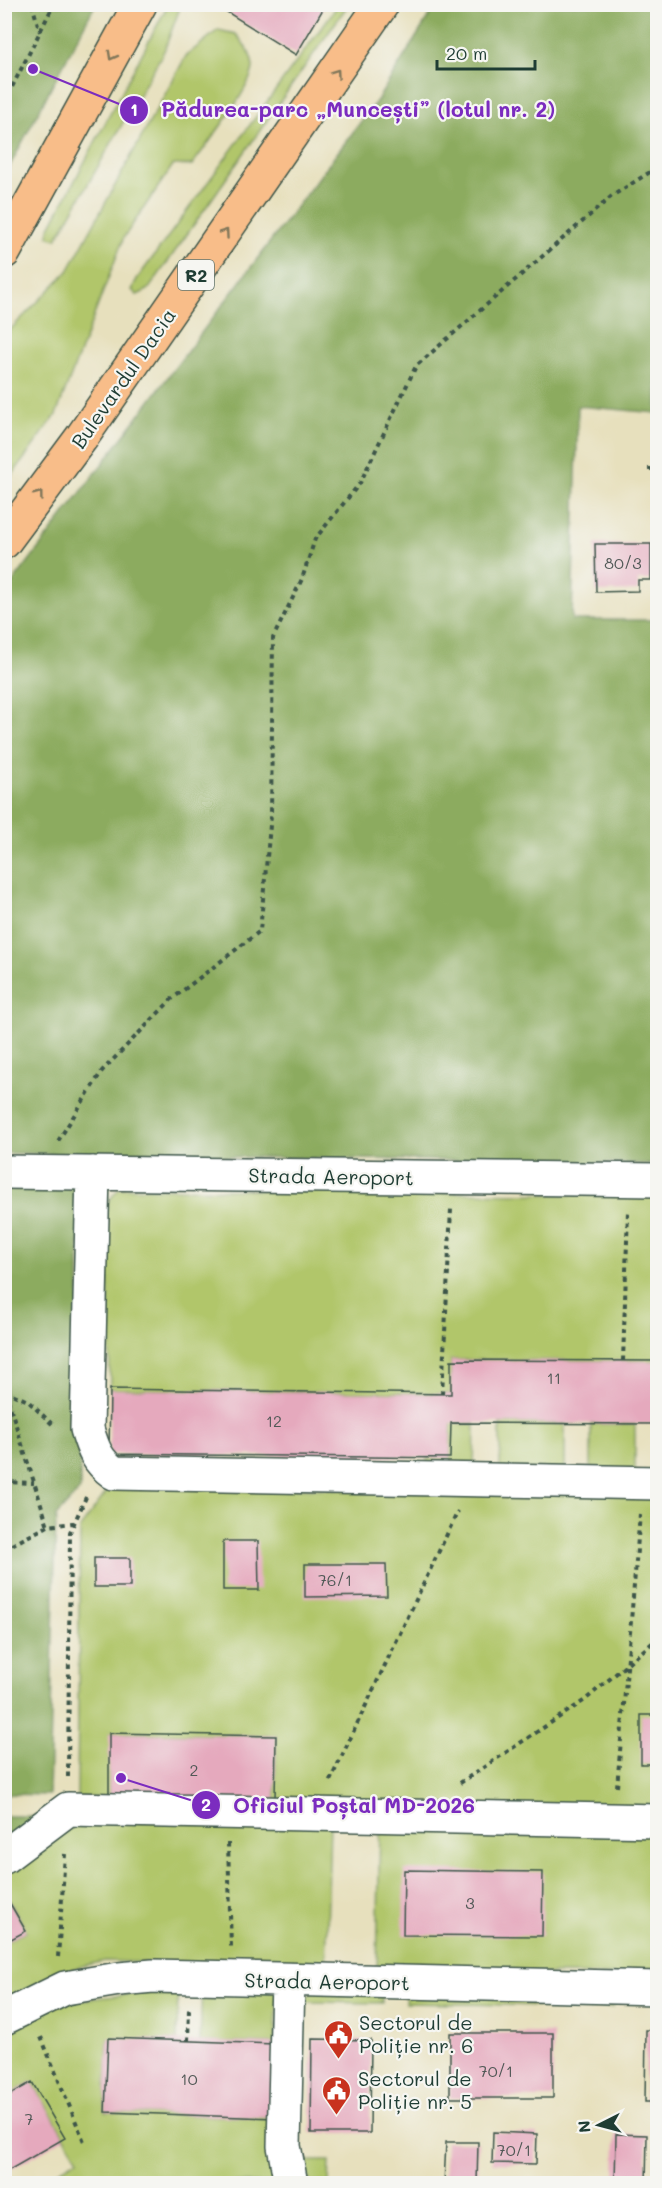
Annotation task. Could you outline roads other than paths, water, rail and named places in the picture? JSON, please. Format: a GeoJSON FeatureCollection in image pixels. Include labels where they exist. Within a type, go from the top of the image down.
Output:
{"type":"FeatureCollection","features":[{"type":"Feature","properties":{"kind":"main road"},"geometry":{"type":"LineString","coordinates":[[4,252],[140,4]]}},
{"type":"Feature","properties":{"kind":"main road","name":"Bulevardul Dacia"},"geometry":{"type":"LineString","coordinates":[[4,542],[82,437],[382,4]]}},
{"type":"Feature","properties":{"kind":"street","name":"Strada Aeroport"},"geometry":{"type":"LineString","coordinates":[[4,1172],[644,1180]]}},
{"type":"Feature","properties":{"kind":"street"},"geometry":{"type":"LineString","coordinates":[[93,1173],[87,1430],[97,1457],[114,1473],[650,1483]]}},
{"type":"Feature","properties":{"kind":"street"},"geometry":{"type":"LineString","coordinates":[[4,1857],[68,1809],[657,1821]]}},
{"type":"Feature","properties":{"kind":"street","name":"Strada Aeroport"},"geometry":{"type":"LineString","coordinates":[[4,2018],[65,1988],[119,1978],[153,1976],[657,1988]]}},
{"type":"Feature","properties":{"kind":"street"},"geometry":{"type":"LineString","coordinates":[[288,1981],[284,2146],[291,2184]]}},
{"type":"Feature","properties":{"kind":"place","name":"Pădurea-parc „Muncești” (lotul nr. 2)"},"geometry":{"type":"Point","coordinates":[33,69]}},
{"type":"Feature","properties":{"kind":"place","name":"Oficiul Poștal MD-2026"},"geometry":{"type":"Point","coordinates":[121,1778]}},
{"type":"Feature","properties":{"kind":"place","name":"Sectorul de Poliție nr. 6"},"geometry":{"type":"Point","coordinates":[338,2060]}},
{"type":"Feature","properties":{"kind":"place","name":"Sectorul de Poliție nr. 5"},"geometry":{"type":"Point","coordinates":[337,2116]}}]}
